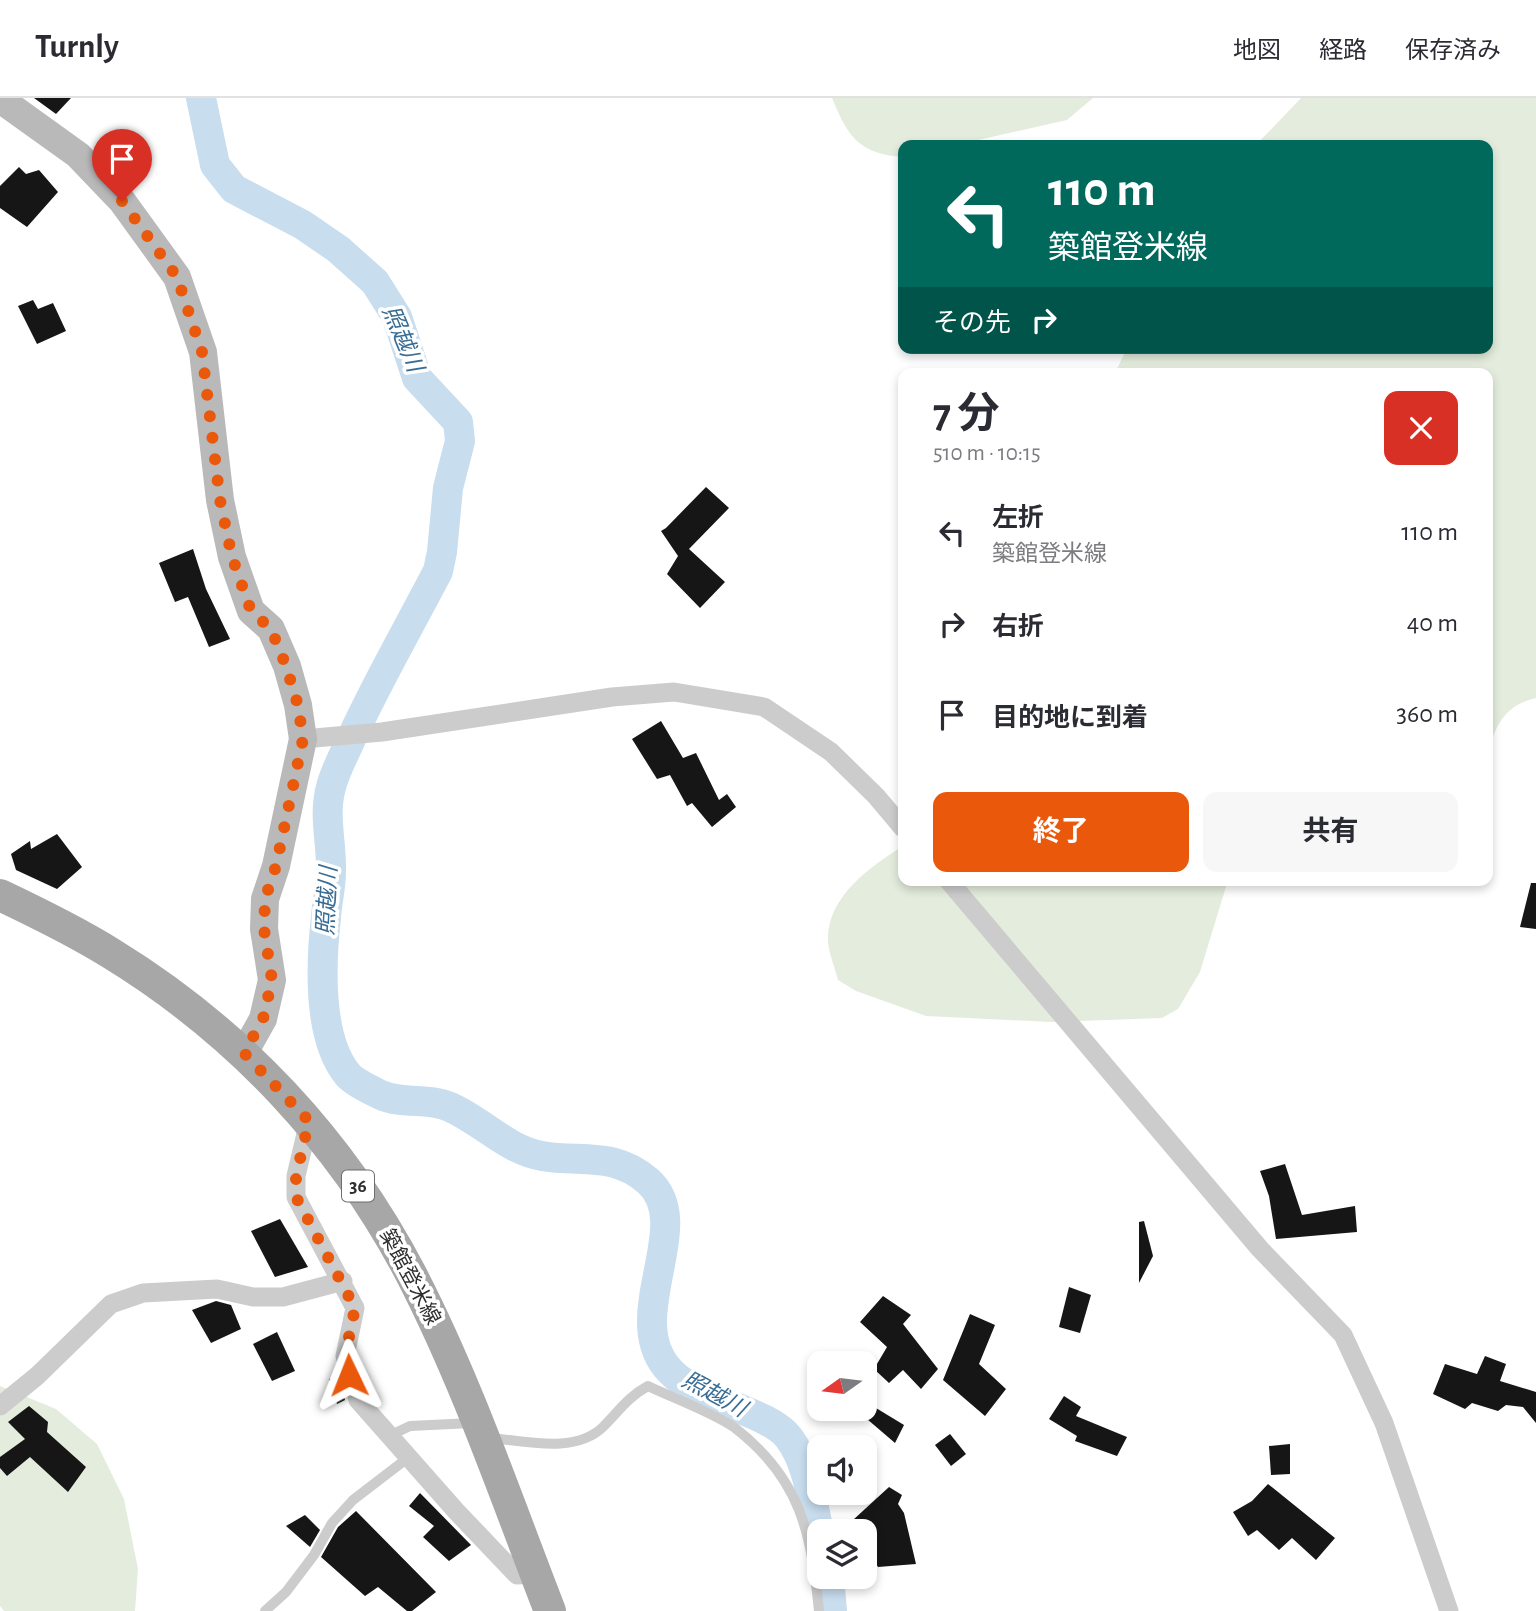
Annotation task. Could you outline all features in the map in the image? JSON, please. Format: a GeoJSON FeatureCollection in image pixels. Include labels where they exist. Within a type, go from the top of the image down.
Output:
{"type":"FeatureCollection","features":[{"type":"Feature","properties":{"kind":"main road","name":"築館登米線"},"geometry":{"type":"LineString","coordinates":[[0,895],[112,953],[182,1002],[244,1053],[309,1121],[375,1212],[411,1274],[480,1430],[550,1611]]}},
{"type":"Feature","properties":{"kind":"street"},"geometry":{"type":"LineString","coordinates":[[0,99],[78,155],[122,201],[177,277],[202,352],[220,500],[232,557],[251,611],[271,629],[298,705],[303,739],[276,866],[265,899],[264,929],[272,980],[263,1019],[244,1053]]}},
{"type":"Feature","properties":{"kind":"street"},"geometry":{"type":"LineString","coordinates":[[303,739],[382,732],[612,697],[674,692],[764,707],[831,752],[876,796],[898,822]]}},
{"type":"Feature","properties":{"kind":"street"},"geometry":{"type":"LineString","coordinates":[[953,886],[1260,1249],[1343,1335],[1384,1423],[1449,1611]]}},
{"type":"Feature","properties":{"kind":"street"},"geometry":{"type":"LineString","coordinates":[[309,1121],[296,1176],[296,1197],[355,1308],[345,1356],[358,1400],[456,1511],[517,1575],[535,1574]]}},
{"type":"Feature","properties":{"kind":"street"},"geometry":{"type":"LineString","coordinates":[[0,1406],[37,1376],[111,1304],[143,1293],[217,1289],[253,1297],[283,1297],[343,1281]]}},
{"type":"Feature","properties":{"kind":"lane"},"geometry":{"type":"LineString","coordinates":[[391,1435],[410,1426],[480,1430],[556,1443],[581,1441],[600,1430],[635,1393],[648,1386],[733,1427],[774,1465],[798,1503],[813,1554],[819,1611]]}},
{"type":"Feature","properties":{"kind":"lane"},"geometry":{"type":"LineString","coordinates":[[265,1611],[286,1592],[314,1555],[332,1523],[353,1500],[410,1457]]}},
{"type":"Feature","properties":{"kind":"green space"},"geometry":{"type":"Polygon","coordinates":[[[832,98],[1093,98],[1067,120],[978,140],[898,140],[898,156],[865,147],[844,123],[832,98]]]}},
{"type":"Feature","properties":{"kind":"green space"},"geometry":{"type":"Polygon","coordinates":[[[1301,98],[1536,98],[1536,698],[1509,711],[1498,725],[1493,737],[1493,368],[1117,368],[1124,354],[1493,354],[1493,140],[1261,140],[1301,98]]]}},
{"type":"Feature","properties":{"kind":"green space"},"geometry":{"type":"Polygon","coordinates":[[[898,849],[898,886],[1226,886],[1200,972],[1178,1009],[1162,1018],[1051,1022],[926,1016],[856,991],[838,980],[828,942],[834,911],[852,885],[898,849]]]}},
{"type":"Feature","properties":{"kind":"green space"},"geometry":{"type":"Polygon","coordinates":[[[0,1386],[56,1409],[97,1444],[124,1499],[138,1569],[135,1611],[4,1611],[0,1606],[0,1386]]]}},
{"type":"Feature","properties":{"kind":"building"},"geometry":{"type":"Polygon","coordinates":[[[34,98],[71,98],[56,114],[34,98]]]}},
{"type":"Feature","properties":{"kind":"building"},"geometry":{"type":"Polygon","coordinates":[[[19,167],[26,174],[39,170],[58,192],[27,227],[0,208],[0,186],[19,167]]]}},
{"type":"Feature","properties":{"kind":"building"},"geometry":{"type":"Polygon","coordinates":[[[33,300],[38,309],[53,303],[66,331],[37,344],[18,306],[33,300]]]}},
{"type":"Feature","properties":{"kind":"building"},"geometry":{"type":"Polygon","coordinates":[[[706,487],[729,508],[689,549],[725,582],[700,608],[667,574],[678,556],[661,531],[706,487]]]}},
{"type":"Feature","properties":{"kind":"building"},"geometry":{"type":"Polygon","coordinates":[[[193,549],[206,589],[230,639],[209,647],[188,597],[175,602],[159,563],[193,549]]]}},
{"type":"Feature","properties":{"kind":"building"},"geometry":{"type":"Polygon","coordinates":[[[661,721],[683,758],[696,753],[719,800],[727,794],[736,807],[712,827],[692,803],[687,806],[670,775],[657,779],[632,739],[661,721]]]}},
{"type":"Feature","properties":{"kind":"building"},"geometry":{"type":"Polygon","coordinates":[[[57,834],[82,867],[57,889],[16,870],[11,854],[30,841],[31,849],[57,834]]]}},
{"type":"Feature","properties":{"kind":"building"},"geometry":{"type":"Polygon","coordinates":[[[1531,883],[1536,883],[1536,929],[1520,927],[1531,883]]]}},
{"type":"Feature","properties":{"kind":"building"},"geometry":{"type":"Polygon","coordinates":[[[1285,1164],[1302,1215],[1355,1206],[1357,1232],[1276,1239],[1269,1196],[1260,1171],[1285,1164]]]}},
{"type":"Feature","properties":{"kind":"building"},"geometry":{"type":"Polygon","coordinates":[[[280,1219],[308,1267],[275,1277],[251,1231],[280,1219]]]}},
{"type":"Feature","properties":{"kind":"building"},"geometry":{"type":"Polygon","coordinates":[[[1144,1221],[1153,1256],[1139,1283],[1139,1222],[1144,1221]]]}},
{"type":"Feature","properties":{"kind":"building"},"geometry":{"type":"Polygon","coordinates":[[[1069,1287],[1091,1295],[1080,1333],[1059,1327],[1069,1287]]]}},
{"type":"Feature","properties":{"kind":"building"},"geometry":{"type":"Polygon","coordinates":[[[883,1296],[911,1315],[903,1324],[938,1369],[921,1389],[903,1370],[889,1383],[877,1372],[877,1364],[887,1347],[860,1322],[883,1296]]]}},
{"type":"Feature","properties":{"kind":"building"},"geometry":{"type":"Polygon","coordinates":[[[216,1301],[231,1305],[241,1329],[211,1343],[192,1310],[216,1301]]]}},
{"type":"Feature","properties":{"kind":"building"},"geometry":{"type":"Polygon","coordinates":[[[970,1314],[995,1325],[979,1364],[1006,1389],[985,1416],[943,1380],[970,1314]]]}},
{"type":"Feature","properties":{"kind":"building"},"geometry":{"type":"Polygon","coordinates":[[[277,1332],[295,1371],[272,1381],[253,1344],[277,1332]]]}},
{"type":"Feature","properties":{"kind":"building"},"geometry":{"type":"Polygon","coordinates":[[[1485,1356],[1506,1364],[1500,1381],[1536,1392],[1536,1423],[1523,1407],[1506,1405],[1498,1411],[1472,1403],[1465,1409],[1433,1394],[1445,1364],[1477,1374],[1485,1356]]]}},
{"type":"Feature","properties":{"kind":"building"},"geometry":{"type":"Polygon","coordinates":[[[338,1377],[345,1400],[337,1404],[329,1379],[338,1377]]]}},
{"type":"Feature","properties":{"kind":"building"},"geometry":{"type":"Polygon","coordinates":[[[1064,1396],[1081,1407],[1076,1416],[1127,1437],[1117,1456],[1075,1441],[1077,1436],[1049,1419],[1064,1396]]]}},
{"type":"Feature","properties":{"kind":"building"},"geometry":{"type":"Polygon","coordinates":[[[29,1406],[48,1422],[47,1432],[86,1467],[68,1492],[30,1457],[7,1476],[0,1468],[0,1457],[25,1439],[8,1422],[29,1406]]]}},
{"type":"Feature","properties":{"kind":"building"},"geometry":{"type":"Polygon","coordinates":[[[877,1409],[904,1425],[895,1443],[869,1421],[877,1421],[877,1409]]]}},
{"type":"Feature","properties":{"kind":"building"},"geometry":{"type":"Polygon","coordinates":[[[950,1434],[966,1454],[951,1466],[935,1445],[950,1434]]]}},
{"type":"Feature","properties":{"kind":"building"},"geometry":{"type":"Polygon","coordinates":[[[1290,1444],[1290,1474],[1271,1475],[1269,1446],[1290,1444]]]}},
{"type":"Feature","properties":{"kind":"building"},"geometry":{"type":"Polygon","coordinates":[[[1268,1484],[1335,1538],[1316,1560],[1292,1538],[1279,1550],[1257,1530],[1248,1536],[1233,1512],[1252,1501],[1268,1484]]]}},
{"type":"Feature","properties":{"kind":"building"},"geometry":{"type":"Polygon","coordinates":[[[889,1487],[902,1495],[898,1504],[904,1513],[916,1564],[877,1565],[877,1519],[854,1519],[869,1505],[877,1505],[877,1498],[889,1487]]]}},
{"type":"Feature","properties":{"kind":"building"},"geometry":{"type":"Polygon","coordinates":[[[420,1493],[471,1545],[449,1561],[423,1537],[434,1526],[409,1506],[420,1493]]]}},
{"type":"Feature","properties":{"kind":"building"},"geometry":{"type":"Polygon","coordinates":[[[356,1511],[436,1592],[412,1611],[407,1611],[378,1587],[365,1596],[321,1557],[338,1527],[356,1511]]]}},
{"type":"Feature","properties":{"kind":"building"},"geometry":{"type":"Polygon","coordinates":[[[305,1515],[320,1530],[310,1547],[286,1526],[305,1515]]]}},
{"type":"Feature","properties":{"kind":"waterway","name":"照越川"},"geometry":{"type":"LineString","coordinates":[[201,98],[215,165],[234,189],[303,225],[338,249],[375,282],[397,317],[417,378],[458,422],[460,441],[448,488],[438,571],[361,718],[337,769],[329,798],[331,878],[324,935],[323,977],[326,1021],[338,1059],[351,1078],[381,1095],[398,1100],[442,1104],[529,1153],[622,1165],[648,1181],[661,1200],[665,1222],[652,1326],[657,1350],[671,1372],[684,1382],[766,1421],[789,1438],[801,1459],[816,1519]]}},
{"type":"Feature","properties":{"kind":"waterway","name":"照越川"},"geometry":{"type":"LineString","coordinates":[[830,1589],[832,1611]]}},
{"type":"Feature","properties":{"kind":"route"},"geometry":{"type":"LineString","coordinates":[[122,201],[177,277],[202,352],[220,500],[232,557],[251,611],[271,629],[298,705],[303,739],[276,866],[265,899],[264,929],[272,980],[263,1019],[244,1053],[309,1121],[296,1176],[296,1197],[355,1308],[345,1356],[349,1375]]}}]}
